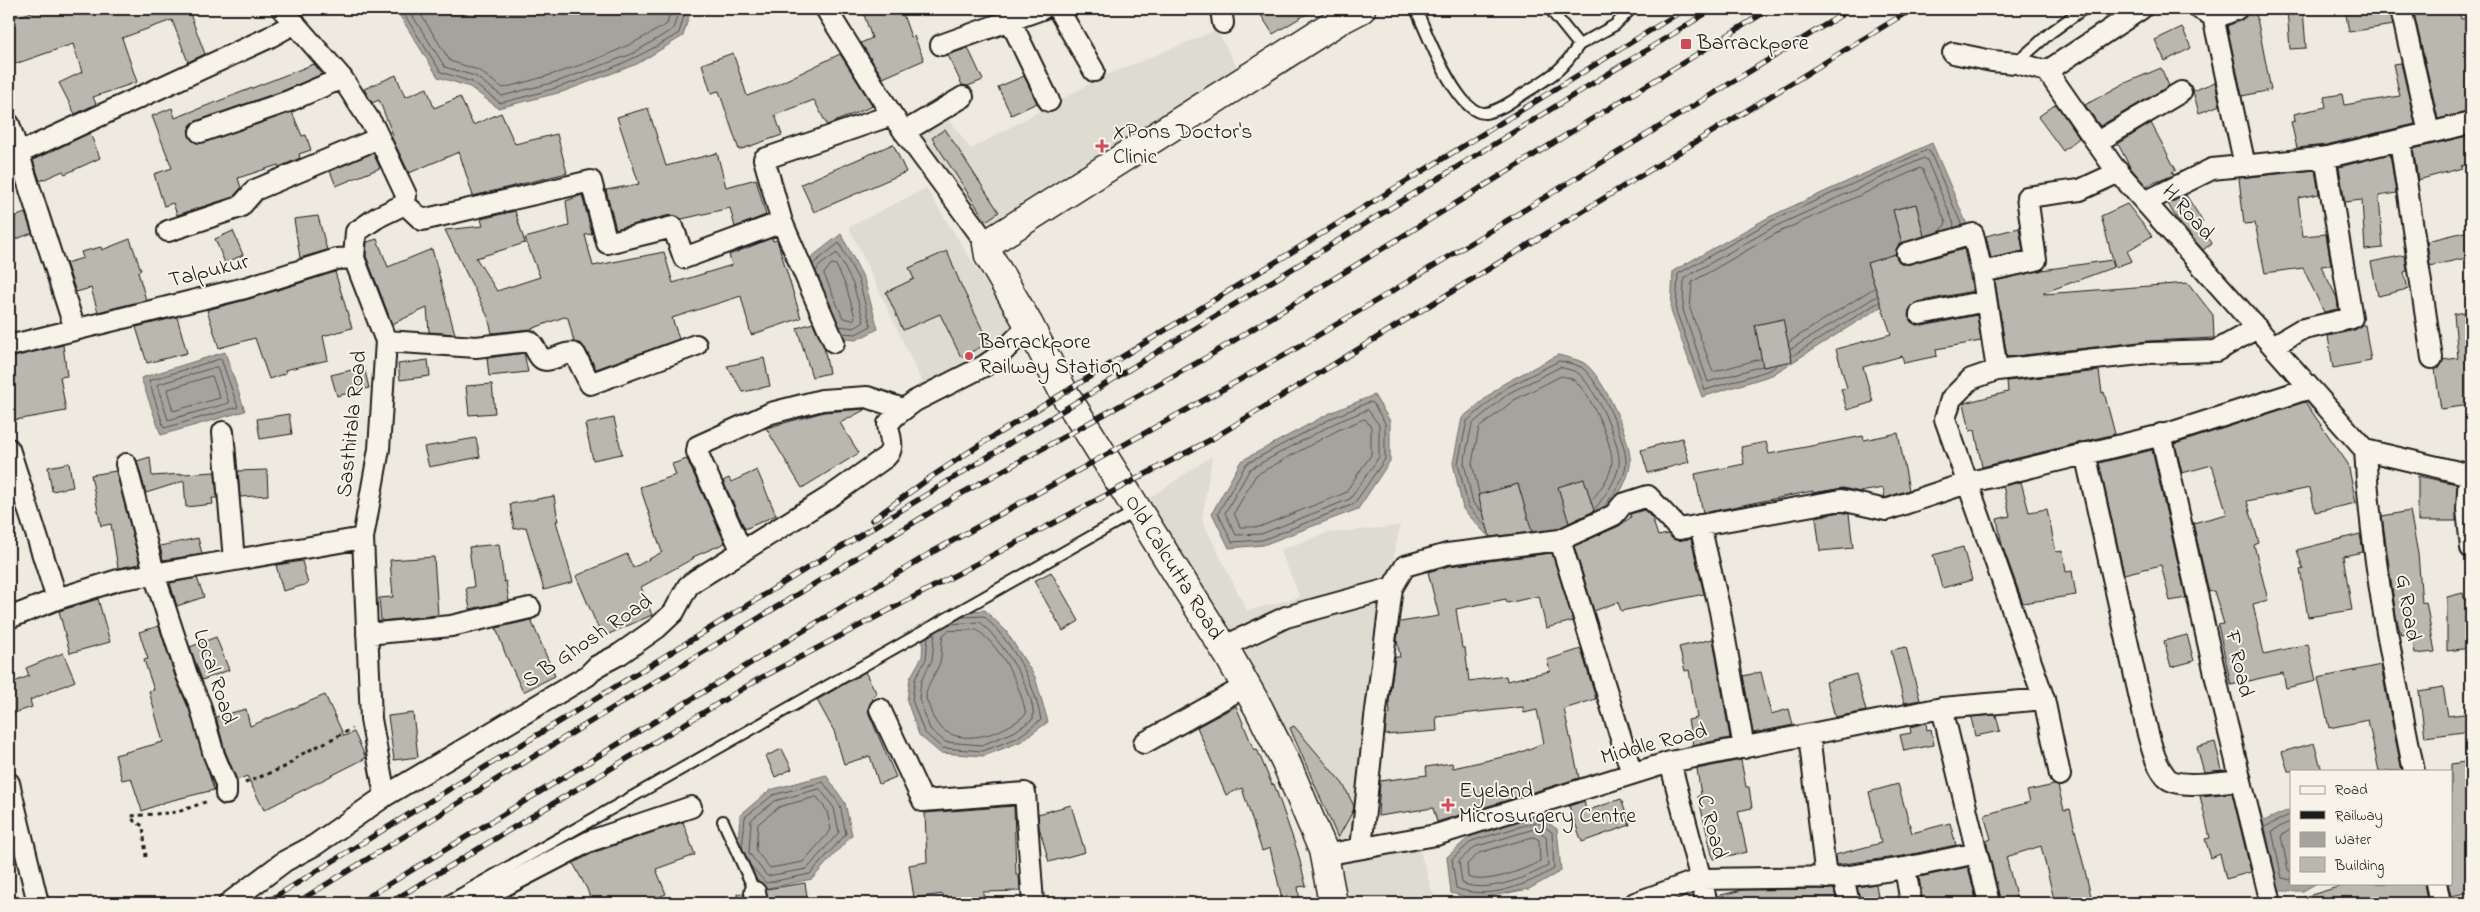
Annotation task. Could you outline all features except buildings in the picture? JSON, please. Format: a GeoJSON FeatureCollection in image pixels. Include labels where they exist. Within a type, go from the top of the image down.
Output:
{"type":"FeatureCollection","features":[{"type":"Feature","properties":{"kind":"main road"},"geometry":{"type":"LineString","coordinates":[[987,244],[1338,21],[1361,9]]}},
{"type":"Feature","properties":{"kind":"main road","name":"Old Calcutta Road"},"geometry":{"type":"LineString","coordinates":[[987,244],[989,256],[1029,325],[1064,393],[1223,646],[1246,686],[1287,765],[1324,855],[1334,903]]}},
{"type":"Feature","properties":{"kind":"street"},"geometry":{"type":"LineString","coordinates":[[826,9],[892,115],[987,244]]}},
{"type":"Feature","properties":{"kind":"street"},"geometry":{"type":"LineString","coordinates":[[942,45],[1042,9]]}},
{"type":"Feature","properties":{"kind":"street"},"geometry":{"type":"LineString","coordinates":[[1058,9],[1094,71]]}},
{"type":"Feature","properties":{"kind":"street"},"geometry":{"type":"LineString","coordinates":[[1953,53],[1992,61],[2016,63],[2047,71],[2141,9]]}},
{"type":"Feature","properties":{"kind":"street"},"geometry":{"type":"LineString","coordinates":[[2206,12],[2220,16],[2237,9]]}},
{"type":"Feature","properties":{"kind":"street"},"geometry":{"type":"LineString","coordinates":[[2401,9],[2429,133]]}},
{"type":"Feature","properties":{"kind":"street"},"geometry":{"type":"LineString","coordinates":[[2206,12],[2245,166]]}},
{"type":"Feature","properties":{"kind":"street"},"geometry":{"type":"LineString","coordinates":[[17,154],[195,72],[289,16],[342,78],[379,138],[406,195],[404,204],[422,220],[591,181],[607,243],[673,227],[684,258],[782,222]]}},
{"type":"Feature","properties":{"kind":"street"},"geometry":{"type":"LineString","coordinates":[[1010,20],[1049,101]]}},
{"type":"Feature","properties":{"kind":"street","name":"H Road"},"geometry":{"type":"LineString","coordinates":[[2047,71],[2119,172],[2365,450]]}},
{"type":"Feature","properties":{"kind":"street"},"geometry":{"type":"LineString","coordinates":[[200,132],[289,101],[342,78]]}},
{"type":"Feature","properties":{"kind":"street"},"geometry":{"type":"LineString","coordinates":[[2097,142],[2182,92]]}},
{"type":"Feature","properties":{"kind":"street"},"geometry":{"type":"LineString","coordinates":[[904,132],[963,97]]}},
{"type":"Feature","properties":{"kind":"street"},"geometry":{"type":"LineString","coordinates":[[834,342],[782,222],[764,159],[892,115]]}},
{"type":"Feature","properties":{"kind":"street"},"geometry":{"type":"LineString","coordinates":[[2145,202],[2212,169],[2325,157],[2471,123]]}},
{"type":"Feature","properties":{"kind":"street"},"geometry":{"type":"LineString","coordinates":[[9,124],[17,154],[75,329]]}},
{"type":"Feature","properties":{"kind":"street"},"geometry":{"type":"LineString","coordinates":[[168,231],[240,207],[255,190],[379,138]]}},
{"type":"Feature","properties":{"kind":"street"},"geometry":{"type":"LineString","coordinates":[[2400,140],[2432,358]]}},
{"type":"Feature","properties":{"kind":"street"},"geometry":{"type":"LineString","coordinates":[[2273,346],[2300,330],[2352,318],[2325,157]]}},
{"type":"Feature","properties":{"kind":"street"},"geometry":{"type":"LineString","coordinates":[[1982,272],[2036,260],[2027,197],[2080,190],[2119,172]]}},
{"type":"Feature","properties":{"kind":"street","name":"Sasthitala Road"},"geometry":{"type":"LineString","coordinates":[[385,796],[372,728],[366,634],[363,538],[379,449],[386,341],[354,258],[356,232],[378,217],[404,204]]}},
{"type":"Feature","properties":{"kind":"street"},"geometry":{"type":"LineString","coordinates":[[1907,253],[1973,234],[1982,272],[1997,370]]}},
{"type":"Feature","properties":{"kind":"street","name":"Talpukur"},"geometry":{"type":"LineString","coordinates":[[9,346],[245,288],[337,259],[354,258]]}},
{"type":"Feature","properties":{"kind":"street"},"geometry":{"type":"LineString","coordinates":[[1920,314],[1986,301]]}},
{"type":"Feature","properties":{"kind":"street","name":"S B Ghosh Road"},"geometry":{"type":"LineString","coordinates":[[229,903],[285,861],[315,844],[385,796],[587,676],[597,666],[620,654],[657,628],[674,612],[688,586],[853,482],[892,452],[888,424],[903,409],[984,366],[1000,355],[1029,325]]}},
{"type":"Feature","properties":{"kind":"street"},"geometry":{"type":"LineString","coordinates":[[2060,775],[2044,699],[1946,419],[1951,399],[1971,379],[1997,370],[2149,353],[2216,352],[2257,328]]}},
{"type":"Feature","properties":{"kind":"street"},"geometry":{"type":"LineString","coordinates":[[386,341],[476,346],[529,341],[542,359],[546,360],[573,352],[590,384],[696,345]]}},
{"type":"Feature","properties":{"kind":"street"},"geometry":{"type":"LineString","coordinates":[[1361,848],[1392,588],[1405,566],[1447,554],[1560,540],[1614,515],[1623,504],[1648,496],[1679,529],[1842,500],[1886,510],[1967,483],[2161,434],[2310,388]]}},
{"type":"Feature","properties":{"kind":"street"},"geometry":{"type":"LineString","coordinates":[[742,552],[697,452],[698,446],[771,412],[822,400],[867,397],[903,409]]}},
{"type":"Feature","properties":{"kind":"street"},"geometry":{"type":"LineString","coordinates":[[223,432],[234,560]]}},
{"type":"Feature","properties":{"kind":"street","name":"F Road"},"geometry":{"type":"LineString","coordinates":[[2161,434],[2271,903]]}},
{"type":"Feature","properties":{"kind":"street"},"geometry":{"type":"LineString","coordinates":[[9,449],[57,600]]}},
{"type":"Feature","properties":{"kind":"street"},"geometry":{"type":"LineString","coordinates":[[2365,450],[2470,475],[2467,509],[2471,548]]}},
{"type":"Feature","properties":{"kind":"street","name":"G Road"},"geometry":{"type":"LineString","coordinates":[[2365,450],[2368,514],[2384,627],[2414,770]]}},
{"type":"Feature","properties":{"kind":"street"},"geometry":{"type":"LineString","coordinates":[[2085,453],[2148,734],[2156,762],[2167,778],[2179,784],[2241,780]]}},
{"type":"Feature","properties":{"kind":"street","name":"Local Road"},"geometry":{"type":"LineString","coordinates":[[126,464],[156,574],[156,580],[186,675],[200,705],[211,746],[226,784],[226,794]]}},
{"type":"Feature","properties":{"kind":"street"},"geometry":{"type":"LineString","coordinates":[[1700,525],[1720,611],[1744,748]]}},
{"type":"Feature","properties":{"kind":"street"},"geometry":{"type":"LineString","coordinates":[[9,618],[118,580],[363,538]]}},
{"type":"Feature","properties":{"kind":"street"},"geometry":{"type":"LineString","coordinates":[[1560,540],[1632,774]]}},
{"type":"Feature","properties":{"kind":"street"},"geometry":{"type":"LineString","coordinates":[[1223,646],[1286,617],[1392,588]]}},
{"type":"Feature","properties":{"kind":"street"},"geometry":{"type":"LineString","coordinates":[[366,634],[451,626],[530,608]]}},
{"type":"Feature","properties":{"kind":"street"},"geometry":{"type":"LineString","coordinates":[[1144,743],[1246,686]]}},
{"type":"Feature","properties":{"kind":"street","name":"Middle Road"},"geometry":{"type":"LineString","coordinates":[[1324,855],[1436,835],[1670,762],[1942,708],[2044,699]]}},
{"type":"Feature","properties":{"kind":"street"},"geometry":{"type":"LineString","coordinates":[[1942,708],[1989,903]]}},
{"type":"Feature","properties":{"kind":"street"},"geometry":{"type":"LineString","coordinates":[[880,709],[923,801],[1025,793],[1033,903]]}},
{"type":"Feature","properties":{"kind":"street"},"geometry":{"type":"LineString","coordinates":[[1809,734],[1834,878],[1849,903]]}},
{"type":"Feature","properties":{"kind":"street","name":"C Road"},"geometry":{"type":"LineString","coordinates":[[1670,762],[1707,903]]}},
{"type":"Feature","properties":{"kind":"street"},"geometry":{"type":"LineString","coordinates":[[11,793],[38,903]]}},
{"type":"Feature","properties":{"kind":"street"},"geometry":{"type":"LineString","coordinates":[[471,903],[590,841],[691,807]]}},
{"type":"Feature","properties":{"kind":"street"},"geometry":{"type":"LineString","coordinates":[[1635,903],[1701,879],[1834,878],[1905,868],[1977,853]]}},
{"type":"Feature","properties":{"kind":"street"},"geometry":{"type":"LineString","coordinates":[[1905,868],[1911,903]]}},
{"type":"Feature","properties":{"kind":"street"},"geometry":{"type":"LineString","coordinates":[[2436,884],[2440,903]]}},
{"type":"Feature","properties":{"kind":"lane"},"geometry":{"type":"LineString","coordinates":[[1416,9],[1437,57],[1456,88],[1473,110],[1484,113],[1506,105],[1555,76],[1579,45],[1615,26],[1628,12]]}},
{"type":"Feature","properties":{"kind":"lane"},"geometry":{"type":"LineString","coordinates":[[1550,9],[1579,45]]}},
{"type":"Feature","properties":{"kind":"lane"},"geometry":{"type":"LineString","coordinates":[[2016,63],[2050,33],[2083,9]]}},
{"type":"Feature","properties":{"kind":"lane"},"geometry":{"type":"LineString","coordinates":[[445,903],[1137,510]]}},
{"type":"Feature","properties":{"kind":"lane"},"geometry":{"type":"LineString","coordinates":[[723,821],[756,898]]}},
{"type":"Feature","properties":{"kind":"shaded area"},"geometry":{"type":"Polygon","coordinates":[[[9,9],[32,9],[9,19],[9,9]]]}},
{"type":"Feature","properties":{"kind":"shaded area"},"geometry":{"type":"Polygon","coordinates":[[[1217,30],[1241,75],[1085,162],[977,232],[916,132],[944,113],[971,149],[1102,77],[1217,30]]]}},
{"type":"Feature","properties":{"kind":"shaded area"},"geometry":{"type":"Polygon","coordinates":[[[926,188],[1012,325],[983,360],[924,386],[849,227],[926,188]]]}},
{"type":"Feature","properties":{"kind":"shaded area"},"geometry":{"type":"Polygon","coordinates":[[[1212,456],[1202,520],[1247,611],[1300,597],[1280,550],[1327,533],[1400,526],[1383,607],[1358,843],[1333,846],[1142,503],[1212,456]]]}},
{"type":"Feature","properties":{"kind":"shaded area"},"geometry":{"type":"Polygon","coordinates":[[[1418,845],[1436,903],[1338,903],[1336,858],[1418,845]]]}},
{"type":"Feature","properties":{"kind":"water"},"geometry":{"type":"Polygon","coordinates":[[[402,9],[691,9],[683,36],[637,64],[562,92],[498,108],[470,87],[438,77],[400,16],[402,9]]]}},
{"type":"Feature","properties":{"kind":"water"},"geometry":{"type":"Polygon","coordinates":[[[1932,143],[1968,227],[1922,281],[1772,375],[1702,397],[1671,311],[1673,271],[1769,217],[1932,143]]]}},
{"type":"Feature","properties":{"kind":"water"},"geometry":{"type":"Polygon","coordinates":[[[841,234],[864,279],[878,329],[856,340],[830,337],[803,274],[809,259],[841,234]]]}},
{"type":"Feature","properties":{"kind":"water"},"geometry":{"type":"Polygon","coordinates":[[[225,352],[245,411],[161,435],[141,378],[225,352]]]}},
{"type":"Feature","properties":{"kind":"water"},"geometry":{"type":"Polygon","coordinates":[[[1558,355],[1584,363],[1600,381],[1616,411],[1627,442],[1630,456],[1628,474],[1617,497],[1597,525],[1496,545],[1463,509],[1453,463],[1462,418],[1503,384],[1558,355]]]}},
{"type":"Feature","properties":{"kind":"water"},"geometry":{"type":"Polygon","coordinates":[[[1374,395],[1390,421],[1390,461],[1358,509],[1263,545],[1229,548],[1212,513],[1241,461],[1330,413],[1374,395]]]}},
{"type":"Feature","properties":{"kind":"water"},"geometry":{"type":"Polygon","coordinates":[[[985,610],[1006,631],[1035,677],[1048,722],[1020,742],[984,756],[940,753],[919,735],[907,701],[910,678],[922,657],[924,625],[941,613],[985,610]]]}},
{"type":"Feature","properties":{"kind":"water"},"geometry":{"type":"Polygon","coordinates":[[[826,775],[845,803],[852,835],[812,879],[763,889],[737,857],[740,815],[770,790],[826,775]]]}},
{"type":"Feature","properties":{"kind":"water"},"geometry":{"type":"Polygon","coordinates":[[[2290,809],[2290,884],[2315,884],[2303,891],[2274,891],[2259,823],[2290,809]]]}},
{"type":"Feature","properties":{"kind":"water"},"geometry":{"type":"Polygon","coordinates":[[[1538,816],[1557,829],[1561,871],[1529,889],[1475,899],[1451,893],[1447,857],[1469,837],[1538,816]]]}},
{"type":"Feature","properties":{"kind":"railway"},"geometry":{"type":"LineString","coordinates":[[872,520],[931,477],[981,444],[1685,9]]}},
{"type":"Feature","properties":{"kind":"railway"},"geometry":{"type":"LineString","coordinates":[[265,903],[1713,9]]}},
{"type":"Feature","properties":{"kind":"railway"},"geometry":{"type":"LineString","coordinates":[[296,903],[957,496],[1204,359],[1770,9]]}},
{"type":"Feature","properties":{"kind":"railway"},"geometry":{"type":"LineString","coordinates":[[358,903],[929,554],[1300,346],[1391,292],[1851,9]]}},
{"type":"Feature","properties":{"kind":"railway"},"geometry":{"type":"LineString","coordinates":[[389,903],[757,680],[1212,439],[1912,9]]}},
{"type":"Feature","properties":{"kind":"place","name":"Barrackpore"},"geometry":{"type":"Point","coordinates":[1686,44]}},
{"type":"Feature","properties":{"kind":"place","name":"XPons Doctor's Clinic"},"geometry":{"type":"Point","coordinates":[1102,146]}},
{"type":"Feature","properties":{"kind":"place","name":"Barrackpore Railway Station"},"geometry":{"type":"Point","coordinates":[969,356]}},
{"type":"Feature","properties":{"kind":"place","name":"Eyeland Microsurgery Centre"},"geometry":{"type":"Point","coordinates":[1448,805]}}]}
